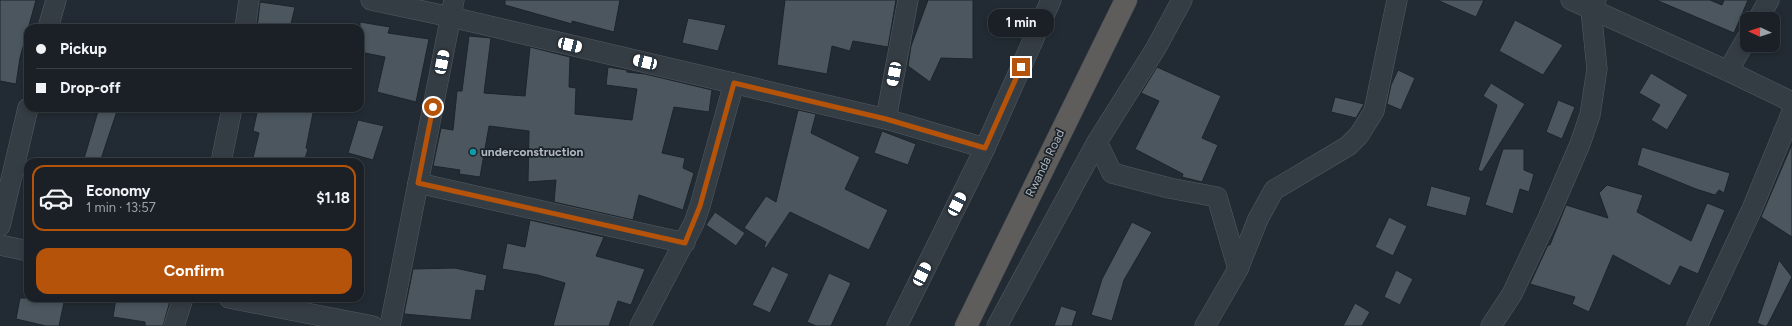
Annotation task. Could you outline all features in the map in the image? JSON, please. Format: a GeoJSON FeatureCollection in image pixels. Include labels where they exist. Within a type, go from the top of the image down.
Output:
{"type":"FeatureCollection","features":[{"type":"Feature","properties":{"kind":"highway","name":"Rwanda Road"},"geometry":{"type":"LineString","coordinates":[[966,326],[1126,0]]}},
{"type":"Feature","properties":{"kind":"street"},"geometry":{"type":"LineString","coordinates":[[49,24],[56,0]]}},
{"type":"Feature","properties":{"kind":"street"},"geometry":{"type":"LineString","coordinates":[[246,24],[250,0]]}},
{"type":"Feature","properties":{"kind":"street"},"geometry":{"type":"LineString","coordinates":[[371,0],[453,8],[734,83],[886,119],[985,148]]}},
{"type":"Feature","properties":{"kind":"street"},"geometry":{"type":"LineString","coordinates":[[886,119],[908,0]]}},
{"type":"Feature","properties":{"kind":"street"},"geometry":{"type":"LineString","coordinates":[[897,326],[985,148],[1051,0]]}},
{"type":"Feature","properties":{"kind":"street"},"geometry":{"type":"LineString","coordinates":[[997,326],[1097,142],[1156,48],[1182,0]]}},
{"type":"Feature","properties":{"kind":"street"},"geometry":{"type":"LineString","coordinates":[[1205,326],[1238,269],[1258,219],[1274,190],[1348,146],[1366,124],[1374,110],[1397,0]]}},
{"type":"Feature","properties":{"kind":"street"},"geometry":{"type":"LineString","coordinates":[[1571,0],[1593,5],[1792,102]]}},
{"type":"Feature","properties":{"kind":"street"},"geometry":{"type":"LineString","coordinates":[[1762,12],[1770,0]]}},
{"type":"Feature","properties":{"kind":"street"},"geometry":{"type":"LineString","coordinates":[[1491,326],[1512,294],[1548,218],[1580,144],[1590,116],[1597,69],[1593,5]]}},
{"type":"Feature","properties":{"kind":"street"},"geometry":{"type":"LineString","coordinates":[[390,326],[453,8]]}},
{"type":"Feature","properties":{"kind":"street"},"geometry":{"type":"LineString","coordinates":[[1728,71],[1740,50]]}},
{"type":"Feature","properties":{"kind":"street"},"geometry":{"type":"LineString","coordinates":[[640,326],[685,243],[700,206],[734,83]]}},
{"type":"Feature","properties":{"kind":"street"},"geometry":{"type":"LineString","coordinates":[[0,226],[27,112]]}},
{"type":"Feature","properties":{"kind":"street"},"geometry":{"type":"LineString","coordinates":[[222,158],[231,112]]}},
{"type":"Feature","properties":{"kind":"street"},"geometry":{"type":"LineString","coordinates":[[1696,326],[1752,209],[1792,112]]}},
{"type":"Feature","properties":{"kind":"street"},"geometry":{"type":"LineString","coordinates":[[1097,142],[1112,173],[1169,188],[1217,197],[1238,269]]}},
{"type":"Feature","properties":{"kind":"street"},"geometry":{"type":"LineString","coordinates":[[418,183],[685,243]]}},
{"type":"Feature","properties":{"kind":"street"},"geometry":{"type":"LineString","coordinates":[[0,245],[24,250]]}},
{"type":"Feature","properties":{"kind":"street"},"geometry":{"type":"LineString","coordinates":[[174,326],[183,302]]}},
{"type":"Feature","properties":{"kind":"street"},"geometry":{"type":"LineString","coordinates":[[250,302],[373,326]]}},
{"type":"Feature","properties":{"kind":"building"},"geometry":{"type":"Polygon","coordinates":[[[0,0],[36,0],[29,24],[24,24],[24,44],[16,84],[0,81],[0,0]]]}},
{"type":"Feature","properties":{"kind":"building"},"geometry":{"type":"Polygon","coordinates":[[[505,0],[620,0],[614,32],[572,21],[572,24],[505,5],[505,0]]]}},
{"type":"Feature","properties":{"kind":"building"},"geometry":{"type":"Polygon","coordinates":[[[785,0],[896,0],[888,47],[853,41],[850,51],[832,46],[827,74],[777,65],[785,0]]]}},
{"type":"Feature","properties":{"kind":"building"},"geometry":{"type":"Polygon","coordinates":[[[928,0],[973,0],[973,59],[941,58],[930,82],[908,66],[911,46],[928,0]]]}},
{"type":"Feature","properties":{"kind":"building"},"geometry":{"type":"Polygon","coordinates":[[[1437,0],[1484,0],[1476,17],[1437,0]]]}},
{"type":"Feature","properties":{"kind":"building"},"geometry":{"type":"Polygon","coordinates":[[[1656,0],[1710,0],[1722,5],[1724,0],[1748,0],[1743,12],[1740,12],[1740,19],[1734,33],[1656,0]]]}},
{"type":"Feature","properties":{"kind":"building"},"geometry":{"type":"Polygon","coordinates":[[[260,2],[295,7],[291,24],[257,24],[260,2]]]}},
{"type":"Feature","properties":{"kind":"building"},"geometry":{"type":"Polygon","coordinates":[[[688,18],[726,25],[718,51],[682,43],[688,18]]]}},
{"type":"Feature","properties":{"kind":"building"},"geometry":{"type":"Polygon","coordinates":[[[1515,20],[1563,45],[1543,75],[1499,51],[1515,20]]]}},
{"type":"Feature","properties":{"kind":"building"},"geometry":{"type":"Polygon","coordinates":[[[360,22],[390,27],[388,33],[429,39],[416,102],[377,92],[385,57],[364,53],[364,24],[360,24],[360,22]]]}},
{"type":"Feature","properties":{"kind":"building"},"geometry":{"type":"Polygon","coordinates":[[[469,36],[491,38],[484,93],[525,96],[530,47],[570,57],[569,87],[576,88],[575,114],[632,120],[637,89],[606,85],[608,67],[712,90],[709,112],[674,107],[662,153],[685,158],[683,168],[694,173],[683,210],[639,195],[633,220],[554,202],[556,180],[528,182],[529,131],[489,126],[480,177],[459,174],[460,170],[433,166],[441,128],[453,130],[457,91],[462,91],[469,36]]]}},
{"type":"Feature","properties":{"kind":"building"},"geometry":{"type":"Polygon","coordinates":[[[1157,67],[1221,96],[1202,138],[1218,145],[1202,182],[1182,177],[1183,174],[1135,149],[1159,101],[1141,93],[1157,67]]]}},
{"type":"Feature","properties":{"kind":"building"},"geometry":{"type":"Polygon","coordinates":[[[1398,70],[1415,78],[1401,110],[1387,104],[1391,85],[1398,70]]]}},
{"type":"Feature","properties":{"kind":"building"},"geometry":{"type":"Polygon","coordinates":[[[1651,73],[1688,95],[1667,130],[1651,120],[1660,105],[1639,93],[1651,73]]]}},
{"type":"Feature","properties":{"kind":"building"},"geometry":{"type":"Polygon","coordinates":[[[1491,83],[1525,104],[1482,172],[1478,170],[1497,105],[1483,96],[1491,83]]]}},
{"type":"Feature","properties":{"kind":"building"},"geometry":{"type":"Polygon","coordinates":[[[1335,97],[1364,104],[1356,118],[1331,112],[1335,97]]]}},
{"type":"Feature","properties":{"kind":"building"},"geometry":{"type":"Polygon","coordinates":[[[1558,100],[1575,107],[1562,139],[1546,132],[1558,100]]]}},
{"type":"Feature","properties":{"kind":"building"},"geometry":{"type":"Polygon","coordinates":[[[798,110],[816,114],[811,133],[860,157],[845,189],[888,210],[869,250],[790,212],[766,248],[764,247],[766,242],[744,228],[766,196],[776,202],[798,110]]]}},
{"type":"Feature","properties":{"kind":"building"},"geometry":{"type":"Polygon","coordinates":[[[98,112],[117,112],[101,158],[84,158],[98,112]]]}},
{"type":"Feature","properties":{"kind":"building"},"geometry":{"type":"Polygon","coordinates":[[[257,112],[313,112],[305,158],[253,158],[259,133],[253,131],[257,112]]]}},
{"type":"Feature","properties":{"kind":"building"},"geometry":{"type":"Polygon","coordinates":[[[358,120],[384,126],[373,160],[348,153],[358,120]]]}},
{"type":"Feature","properties":{"kind":"building"},"geometry":{"type":"Polygon","coordinates":[[[882,131],[916,144],[908,165],[874,153],[882,131]]]}},
{"type":"Feature","properties":{"kind":"building"},"geometry":{"type":"Polygon","coordinates":[[[1792,144],[1792,237],[1761,217],[1792,144]]]}},
{"type":"Feature","properties":{"kind":"building"},"geometry":{"type":"Polygon","coordinates":[[[1642,147],[1730,173],[1724,193],[1719,190],[1715,195],[1696,189],[1637,165],[1642,147]]]}},
{"type":"Feature","properties":{"kind":"building"},"geometry":{"type":"Polygon","coordinates":[[[1503,149],[1524,149],[1524,170],[1534,174],[1529,192],[1520,189],[1513,214],[1485,205],[1503,149]]]}},
{"type":"Feature","properties":{"kind":"building"},"geometry":{"type":"Polygon","coordinates":[[[1607,185],[1643,195],[1637,212],[1691,241],[1707,203],[1725,210],[1698,274],[1680,266],[1670,286],[1613,255],[1589,312],[1572,304],[1575,297],[1530,284],[1548,245],[1550,245],[1566,205],[1608,218],[1599,193],[1607,185]]]}},
{"type":"Feature","properties":{"kind":"building"},"geometry":{"type":"Polygon","coordinates":[[[1431,186],[1471,197],[1466,216],[1426,206],[1431,186]]]}},
{"type":"Feature","properties":{"kind":"building"},"geometry":{"type":"Polygon","coordinates":[[[715,212],[745,233],[736,246],[706,225],[715,212]]]}},
{"type":"Feature","properties":{"kind":"building"},"geometry":{"type":"Polygon","coordinates":[[[1389,217],[1407,226],[1393,256],[1375,247],[1389,217]]]}},
{"type":"Feature","properties":{"kind":"building"},"geometry":{"type":"Polygon","coordinates":[[[530,220],[604,237],[596,256],[645,269],[631,305],[618,301],[609,326],[553,326],[565,283],[538,275],[502,269],[507,243],[525,247],[530,220]]]}},
{"type":"Feature","properties":{"kind":"building"},"geometry":{"type":"Polygon","coordinates":[[[1132,222],[1152,232],[1124,280],[1112,321],[1091,315],[1102,279],[1132,222]]]}},
{"type":"Feature","properties":{"kind":"building"},"geometry":{"type":"Polygon","coordinates":[[[1779,260],[1792,277],[1767,326],[1764,326],[1757,323],[1779,260]]]}},
{"type":"Feature","properties":{"kind":"building"},"geometry":{"type":"Polygon","coordinates":[[[772,266],[789,274],[770,313],[752,305],[772,266]]]}},
{"type":"Feature","properties":{"kind":"building"},"geometry":{"type":"Polygon","coordinates":[[[455,268],[487,275],[484,291],[476,290],[471,320],[404,314],[413,269],[455,268]]]}},
{"type":"Feature","properties":{"kind":"building"},"geometry":{"type":"Polygon","coordinates":[[[1396,270],[1413,279],[1400,305],[1384,297],[1396,270]]]}},
{"type":"Feature","properties":{"kind":"building"},"geometry":{"type":"Polygon","coordinates":[[[829,273],[851,283],[831,326],[816,326],[807,322],[829,273]]]}},
{"type":"Feature","properties":{"kind":"building"},"geometry":{"type":"Polygon","coordinates":[[[20,298],[24,298],[24,302],[64,302],[59,326],[46,326],[16,319],[20,298]]]}},
{"type":"Feature","properties":{"kind":"building"},"geometry":{"type":"Polygon","coordinates":[[[115,302],[170,302],[163,326],[145,326],[145,322],[113,317],[115,302]]]}},
{"type":"Feature","properties":{"kind":"building"},"geometry":{"type":"Polygon","coordinates":[[[1355,303],[1370,312],[1362,326],[1343,326],[1355,303]]]}},
{"type":"Feature","properties":{"kind":"building"},"geometry":{"type":"Polygon","coordinates":[[[1061,306],[1077,311],[1072,326],[1054,326],[1061,306]]]}},
{"type":"Feature","properties":{"kind":"place","name":"underconstruction"},"geometry":{"type":"Point","coordinates":[473,152]}},
{"type":"Feature","properties":{"kind":"route"},"geometry":{"type":"LineString","coordinates":[[433,107],[418,183],[685,243],[700,206],[734,83],[886,119],[985,148],[1021,67]]}}]}
